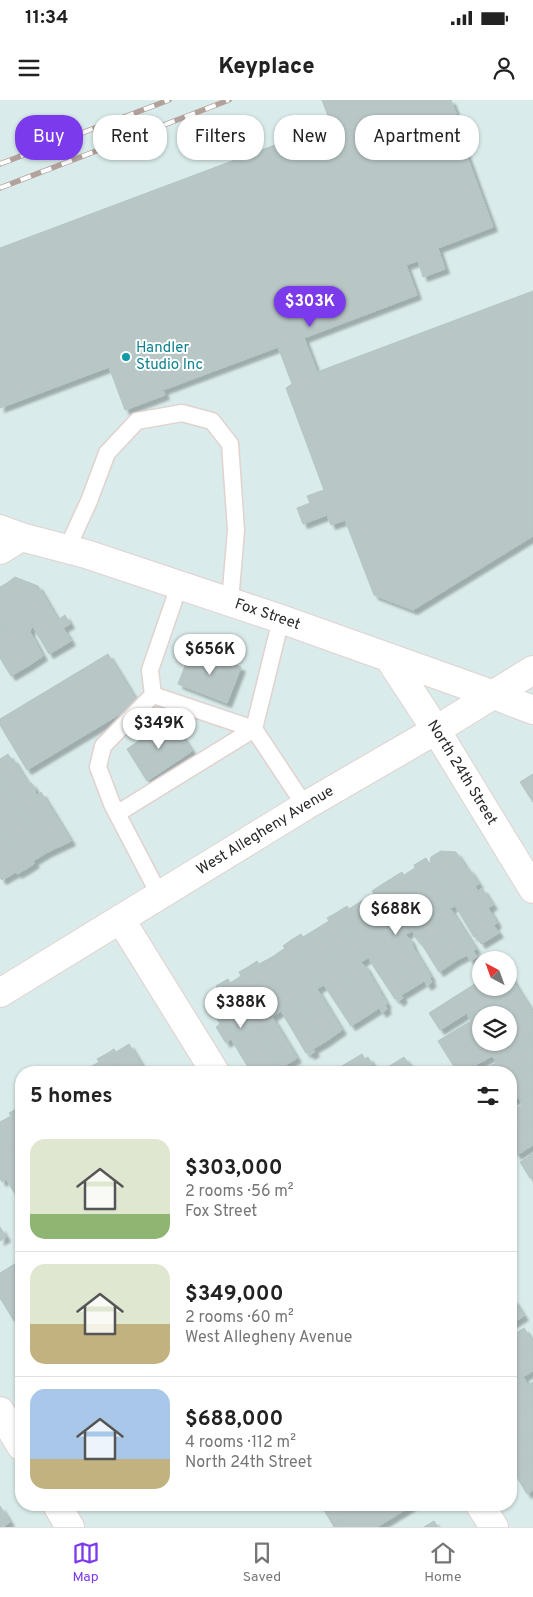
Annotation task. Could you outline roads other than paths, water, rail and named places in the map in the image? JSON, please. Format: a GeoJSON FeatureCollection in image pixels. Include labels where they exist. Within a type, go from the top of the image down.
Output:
{"type":"FeatureCollection","features":[{"type":"Feature","properties":{"kind":"street","name":"Fox Street"},"geometry":{"type":"LineString","coordinates":[[7,538],[86,554],[281,619],[533,710]]}},
{"type":"Feature","properties":{"kind":"street","name":"North 24th Street"},"geometry":{"type":"LineString","coordinates":[[389,658],[436,730],[533,889]]}},
{"type":"Feature","properties":{"kind":"street","name":"West Allegheny Avenue"},"geometry":{"type":"LineString","coordinates":[[0,994],[305,806],[436,730],[533,670]]}},
{"type":"Feature","properties":{"kind":"street"},"geometry":{"type":"LineString","coordinates":[[121,920],[211,1066]]}},
{"type":"Feature","properties":{"kind":"street"},"geometry":{"type":"LineString","coordinates":[[0,1411],[15,1436]]}},
{"type":"Feature","properties":{"kind":"street"},"geometry":{"type":"LineString","coordinates":[[61,1511],[70,1527]]}},
{"type":"Feature","properties":{"kind":"street"},"geometry":{"type":"LineString","coordinates":[[484,1511],[494,1527]]}},
{"type":"Feature","properties":{"kind":"lane"},"geometry":{"type":"LineString","coordinates":[[67,549],[108,453],[137,421],[182,412],[212,421],[230,444],[236,530],[230,602]]}},
{"type":"Feature","properties":{"kind":"lane"},"geometry":{"type":"LineString","coordinates":[[153,695],[150,670],[179,586]]}},
{"type":"Feature","properties":{"kind":"lane"},"geometry":{"type":"LineString","coordinates":[[118,813],[254,729],[281,619]]}},
{"type":"Feature","properties":{"kind":"lane"},"geometry":{"type":"LineString","coordinates":[[153,695],[254,729],[305,806]]}},
{"type":"Feature","properties":{"kind":"lane"},"geometry":{"type":"LineString","coordinates":[[153,695],[102,746],[98,767],[112,804],[160,896]]}},
{"type":"Feature","properties":{"kind":"railway"},"geometry":{"type":"LineString","coordinates":[[0,164],[169,100]]}},
{"type":"Feature","properties":{"kind":"railway"},"geometry":{"type":"LineString","coordinates":[[0,188],[229,100]]}},
{"type":"Feature","properties":{"kind":"place","name":"Handler Studio Inc"},"geometry":{"type":"Point","coordinates":[126,357]}}]}
